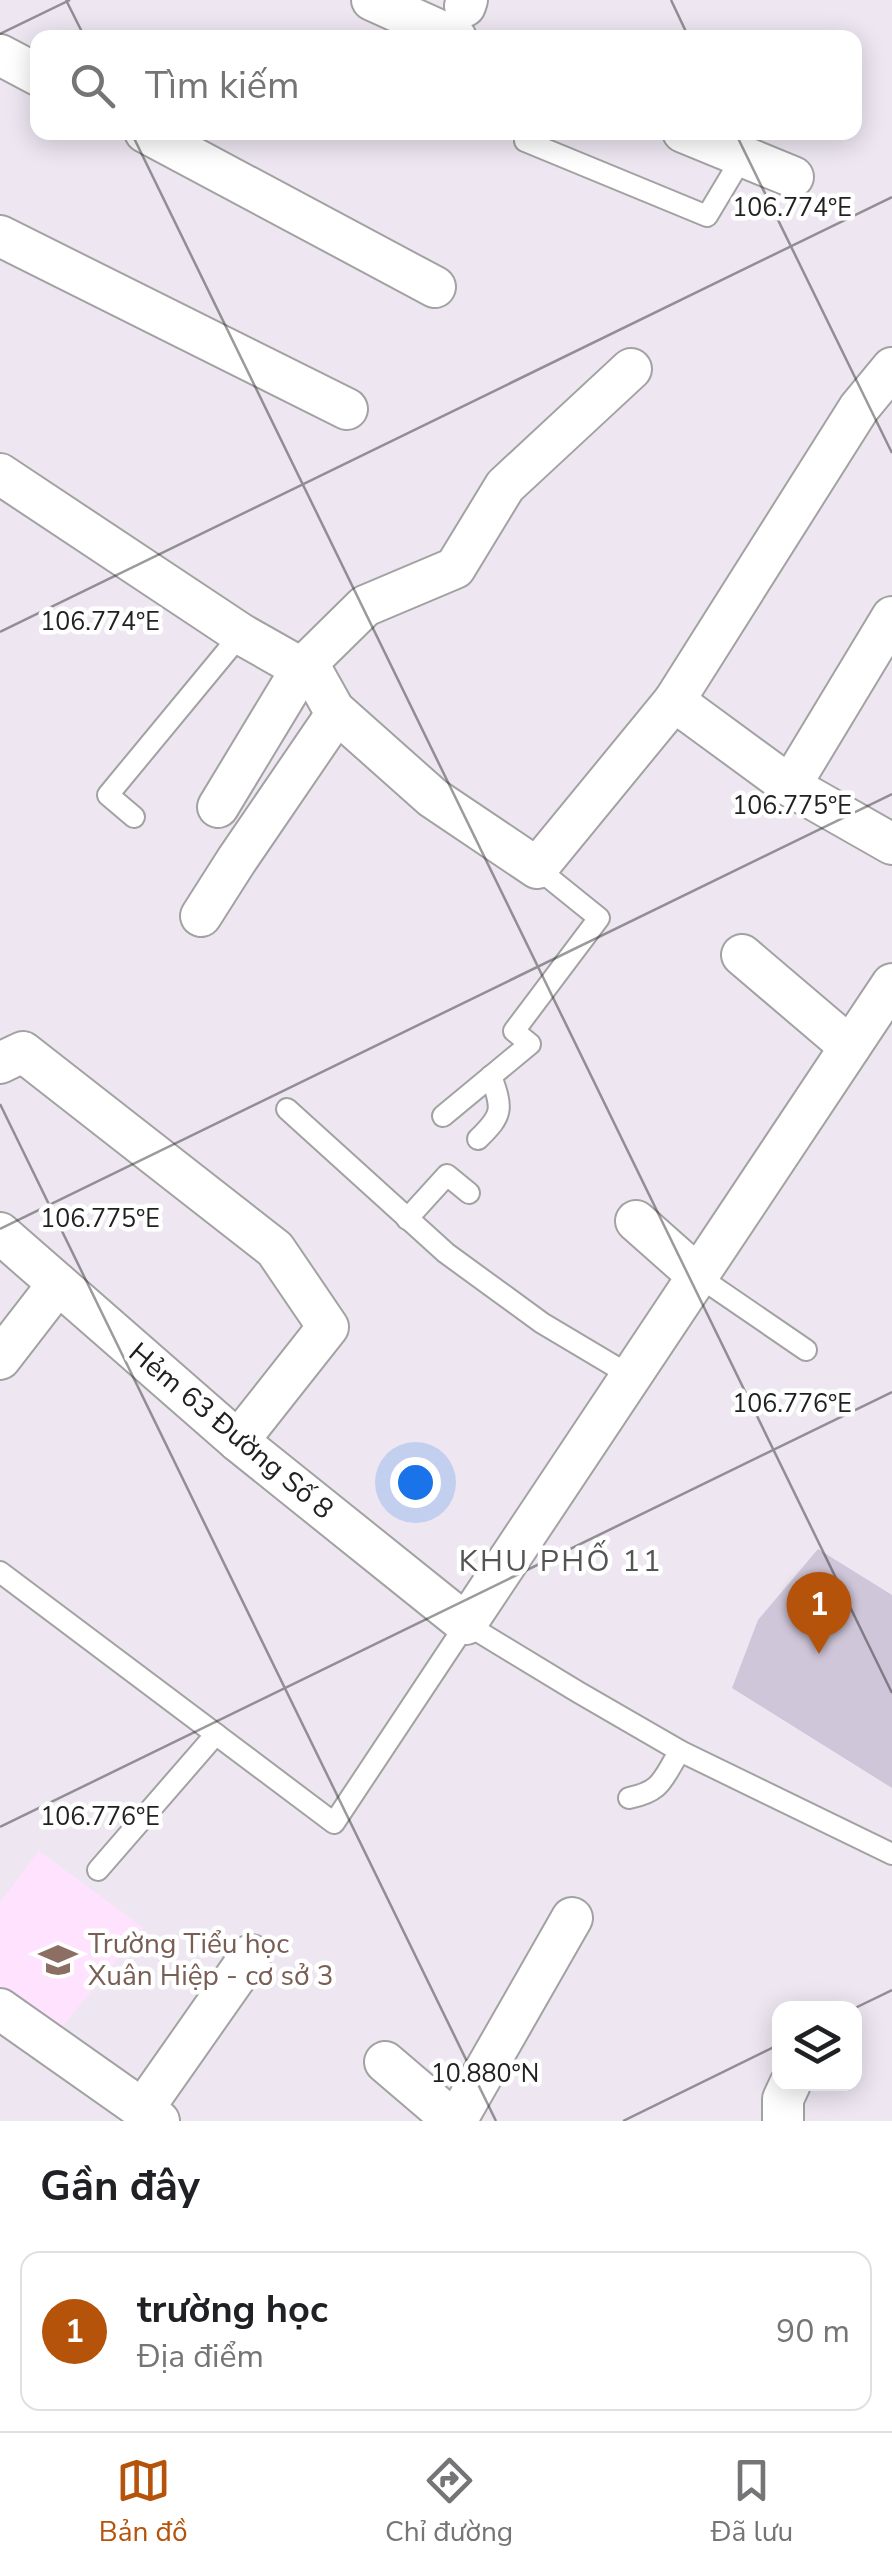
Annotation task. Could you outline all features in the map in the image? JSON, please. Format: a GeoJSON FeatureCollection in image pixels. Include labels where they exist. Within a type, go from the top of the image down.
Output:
{"type":"FeatureCollection","features":[{"type":"Feature","properties":{"kind":"street"},"geometry":{"type":"LineString","coordinates":[[372,0],[462,14]]}},
{"type":"Feature","properties":{"kind":"street"},"geometry":{"type":"LineString","coordinates":[[0,56],[30,72]]}},
{"type":"Feature","properties":{"kind":"street"},"geometry":{"type":"LineString","coordinates":[[160,140],[435,287]]}},
{"type":"Feature","properties":{"kind":"street"},"geometry":{"type":"LineString","coordinates":[[704,140],[793,176]]}},
{"type":"Feature","properties":{"kind":"street"},"geometry":{"type":"LineString","coordinates":[[0,236],[347,409]]}},
{"type":"Feature","properties":{"kind":"street"},"geometry":{"type":"LineString","coordinates":[[218,807],[302,668],[365,606],[455,568],[505,486],[630,368]]}},
{"type":"Feature","properties":{"kind":"street"},"geometry":{"type":"LineString","coordinates":[[0,474],[241,634],[315,676],[338,714],[433,798],[537,868],[674,701],[859,408],[892,368]]}},
{"type":"Feature","properties":{"kind":"street"},"geometry":{"type":"LineString","coordinates":[[790,786],[892,617]]}},
{"type":"Feature","properties":{"kind":"street"},"geometry":{"type":"LineString","coordinates":[[674,701],[790,786],[892,844]]}},
{"type":"Feature","properties":{"kind":"street"},"geometry":{"type":"LineString","coordinates":[[201,916],[338,714]]}},
{"type":"Feature","properties":{"kind":"street"},"geometry":{"type":"LineString","coordinates":[[742,955],[850,1048]]}},
{"type":"Feature","properties":{"kind":"street"},"geometry":{"type":"LineString","coordinates":[[466,1624],[892,984]]}},
{"type":"Feature","properties":{"kind":"street"},"geometry":{"type":"LineString","coordinates":[[0,1063],[23,1052],[274,1249],[328,1327],[238,1441]]}},
{"type":"Feature","properties":{"kind":"street"},"geometry":{"type":"LineString","coordinates":[[636,1221],[698,1276]]}},
{"type":"Feature","properties":{"kind":"street","name":"Hẻm 63 Đường Số 8"},"geometry":{"type":"LineString","coordinates":[[0,1233],[238,1441],[466,1624]]}},
{"type":"Feature","properties":{"kind":"street"},"geometry":{"type":"LineString","coordinates":[[0,1359],[58,1284]]}},
{"type":"Feature","properties":{"kind":"street"},"geometry":{"type":"LineString","coordinates":[[385,2062],[455,2121],[572,1918]]}},
{"type":"Feature","properties":{"kind":"street"},"geometry":{"type":"LineString","coordinates":[[0,2009],[151,2115],[250,1955]]}},
{"type":"Feature","properties":{"kind":"street"},"geometry":{"type":"LineString","coordinates":[[783,2121],[782,2098],[786,2091]]}},
{"type":"Feature","properties":{"kind":"lane"},"geometry":{"type":"LineString","coordinates":[[526,140],[707,216],[744,156]]}},
{"type":"Feature","properties":{"kind":"lane"},"geometry":{"type":"LineString","coordinates":[[134,817],[108,795],[241,634]]}},
{"type":"Feature","properties":{"kind":"lane"},"geometry":{"type":"LineString","coordinates":[[443,1116],[530,1044],[514,1030],[599,918],[537,868]]}},
{"type":"Feature","properties":{"kind":"lane"},"geometry":{"type":"LineString","coordinates":[[478,1139],[497,1121],[500,1104],[491,1076]]}},
{"type":"Feature","properties":{"kind":"lane"},"geometry":{"type":"LineString","coordinates":[[286,1109],[446,1253],[542,1323],[632,1376]]}},
{"type":"Feature","properties":{"kind":"lane"},"geometry":{"type":"LineString","coordinates":[[407,1219],[447,1175],[469,1193]]}},
{"type":"Feature","properties":{"kind":"lane"},"geometry":{"type":"LineString","coordinates":[[698,1276],[806,1350]]}},
{"type":"Feature","properties":{"kind":"lane"},"geometry":{"type":"LineString","coordinates":[[0,1572],[334,1823],[466,1624],[680,1751],[892,1854]]}},
{"type":"Feature","properties":{"kind":"lane"},"geometry":{"type":"LineString","coordinates":[[98,1870],[216,1734]]}},
{"type":"Feature","properties":{"kind":"lane"},"geometry":{"type":"LineString","coordinates":[[629,1798],[655,1790],[680,1751]]}},
{"type":"Feature","properties":{"kind":"shaded area","name":"Trường Tiểu học Xuân Hiệp - cơ sở 3"},"geometry":{"type":"Polygon","coordinates":[[[39,1851],[144,1928],[56,2034],[0,1993],[0,1902],[39,1851]]]}},
{"type":"Feature","properties":{"kind":"building"},"geometry":{"type":"Polygon","coordinates":[[[818,1549],[892,1595],[892,1788],[732,1688],[758,1620],[818,1549]]]}},
{"type":"Feature","properties":{"kind":"place","name":"trường học"},"geometry":{"type":"Point","coordinates":[819,1654]}},
{"type":"Feature","properties":{"kind":"place","name":"Trường Tiểu học Xuân Hiệp - cơ sở 3"},"geometry":{"type":"Point","coordinates":[58,1960]}},
{"type":"Feature","properties":{"kind":"district","name":"KHU PHỐ 11"},"geometry":{"type":"Point","coordinates":[561,1561]}}]}
